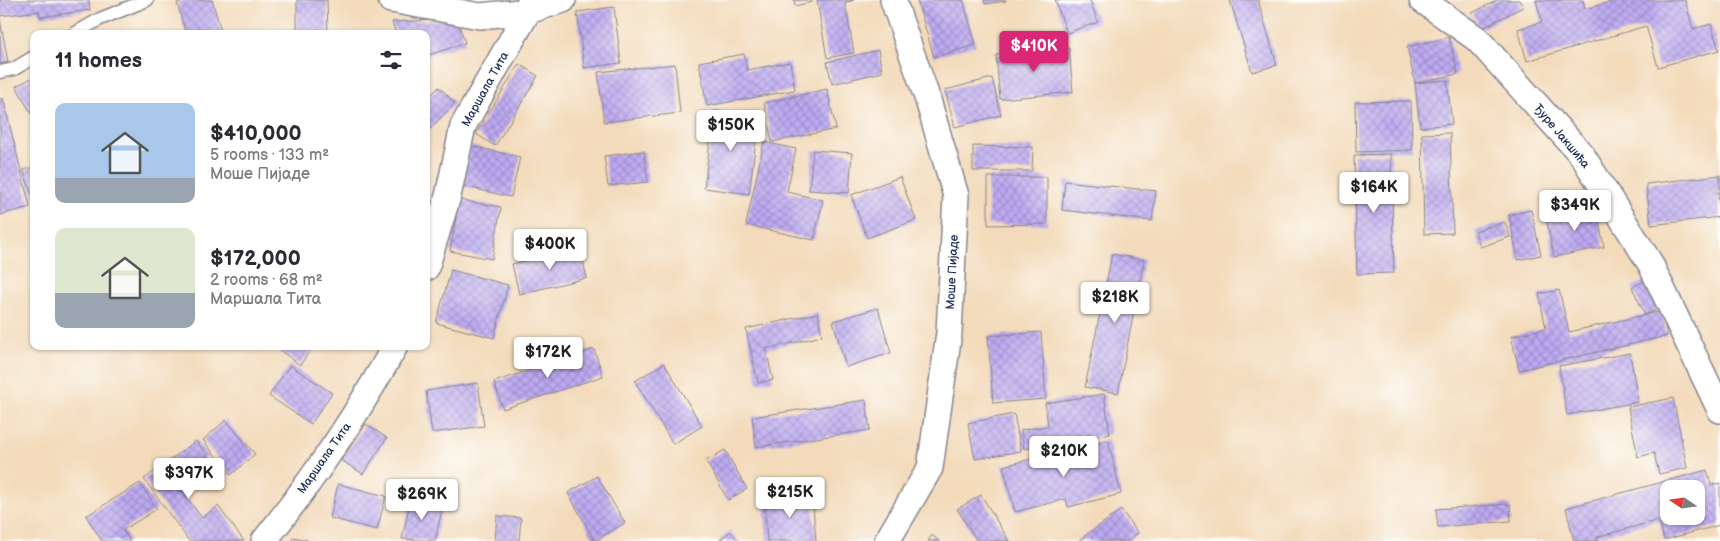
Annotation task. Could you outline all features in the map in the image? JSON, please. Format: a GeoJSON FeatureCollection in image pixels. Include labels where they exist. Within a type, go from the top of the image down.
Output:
{"type":"FeatureCollection","features":[{"type":"Feature","properties":{"kind":"street"},"geometry":{"type":"LineString","coordinates":[[391,0],[480,16],[564,0]]}},
{"type":"Feature","properties":{"kind":"street","name":"Моше Пијаде"},"geometry":{"type":"LineString","coordinates":[[887,541],[930,468],[949,332],[956,196],[928,100],[893,0]]}},
{"type":"Feature","properties":{"kind":"street","name":"Ђуре Јакшића"},"geometry":{"type":"LineString","coordinates":[[1422,0],[1477,40],[1582,156],[1650,263],[1720,410]]}},
{"type":"Feature","properties":{"kind":"street","name":"Маршала Тита"},"geometry":{"type":"LineString","coordinates":[[430,255],[448,196],[463,126],[529,6]]}},
{"type":"Feature","properties":{"kind":"street","name":"Маршала Тита"},"geometry":{"type":"LineString","coordinates":[[264,541],[289,510],[366,398],[393,350]]}},
{"type":"Feature","properties":{"kind":"lane"},"geometry":{"type":"LineString","coordinates":[[81,30],[100,19],[147,0]]}},
{"type":"Feature","properties":{"kind":"lane"},"geometry":{"type":"LineString","coordinates":[[0,72],[14,69],[30,59]]}},
{"type":"Feature","properties":{"kind":"building"},"geometry":{"type":"Polygon","coordinates":[[[0,0],[89,0],[90,10],[40,17],[39,11],[0,16],[0,0]]]}},
{"type":"Feature","properties":{"kind":"building"},"geometry":{"type":"Polygon","coordinates":[[[187,0],[212,0],[221,30],[185,30],[177,3],[187,0]]]}},
{"type":"Feature","properties":{"kind":"building"},"geometry":{"type":"Polygon","coordinates":[[[297,0],[327,0],[328,30],[297,30],[297,0]]]}},
{"type":"Feature","properties":{"kind":"building"},"geometry":{"type":"Polygon","coordinates":[[[794,0],[811,0],[812,2],[795,6],[794,0]]]}},
{"type":"Feature","properties":{"kind":"building"},"geometry":{"type":"Polygon","coordinates":[[[817,0],[854,0],[845,3],[854,53],[827,58],[817,0]]]}},
{"type":"Feature","properties":{"kind":"building"},"geometry":{"type":"Polygon","coordinates":[[[917,0],[963,0],[976,45],[934,57],[917,0]]]}},
{"type":"Feature","properties":{"kind":"building"},"geometry":{"type":"Polygon","coordinates":[[[984,0],[1006,0],[1006,1],[985,4],[984,0]]]}},
{"type":"Feature","properties":{"kind":"building"},"geometry":{"type":"Polygon","coordinates":[[[1055,0],[1090,0],[1098,22],[1067,33],[1055,0]]]}},
{"type":"Feature","properties":{"kind":"building"},"geometry":{"type":"Polygon","coordinates":[[[1230,0],[1258,0],[1277,65],[1252,72],[1230,0]]]}},
{"type":"Feature","properties":{"kind":"building"},"geometry":{"type":"Polygon","coordinates":[[[1498,0],[1519,0],[1523,7],[1480,29],[1472,13],[1498,0]]]}},
{"type":"Feature","properties":{"kind":"building"},"geometry":{"type":"Polygon","coordinates":[[[1536,0],[1583,0],[1585,9],[1618,0],[1685,0],[1693,29],[1711,24],[1719,50],[1658,67],[1646,26],[1527,61],[1518,29],[1542,22],[1536,0]]]}},
{"type":"Feature","properties":{"kind":"building"},"geometry":{"type":"Polygon","coordinates":[[[614,7],[621,63],[584,68],[577,12],[614,7]]]}},
{"type":"Feature","properties":{"kind":"building"},"geometry":{"type":"Polygon","coordinates":[[[0,19],[8,62],[0,64],[0,19]]]}},
{"type":"Feature","properties":{"kind":"building"},"geometry":{"type":"Polygon","coordinates":[[[457,19],[465,43],[430,55],[430,30],[395,30],[392,22],[457,19]]]}},
{"type":"Feature","properties":{"kind":"building"},"geometry":{"type":"Polygon","coordinates":[[[1449,37],[1458,74],[1415,83],[1407,47],[1449,37]]]}},
{"type":"Feature","properties":{"kind":"building"},"geometry":{"type":"Polygon","coordinates":[[[1069,48],[1073,92],[1000,99],[996,55],[1069,48]]]}},
{"type":"Feature","properties":{"kind":"building"},"geometry":{"type":"Polygon","coordinates":[[[878,50],[882,72],[832,84],[827,62],[878,50]]]}},
{"type":"Feature","properties":{"kind":"building"},"geometry":{"type":"Polygon","coordinates":[[[744,54],[747,70],[790,62],[795,90],[707,106],[699,62],[744,54]]]}},
{"type":"Feature","properties":{"kind":"building"},"geometry":{"type":"Polygon","coordinates":[[[519,64],[538,76],[495,146],[476,134],[519,64]]]}},
{"type":"Feature","properties":{"kind":"building"},"geometry":{"type":"Polygon","coordinates":[[[675,64],[680,113],[604,122],[598,72],[675,64]]]}},
{"type":"Feature","properties":{"kind":"building"},"geometry":{"type":"Polygon","coordinates":[[[992,78],[1001,115],[955,127],[945,90],[992,78]]]}},
{"type":"Feature","properties":{"kind":"building"},"geometry":{"type":"Polygon","coordinates":[[[30,79],[30,112],[16,86],[30,79]]]}},
{"type":"Feature","properties":{"kind":"building"},"geometry":{"type":"Polygon","coordinates":[[[1447,80],[1452,124],[1420,127],[1415,83],[1447,80]]]}},
{"type":"Feature","properties":{"kind":"building"},"geometry":{"type":"Polygon","coordinates":[[[439,87],[455,103],[430,129],[430,96],[439,87]]]}},
{"type":"Feature","properties":{"kind":"building"},"geometry":{"type":"Polygon","coordinates":[[[827,89],[836,129],[772,142],[764,103],[827,89]]]}},
{"type":"Feature","properties":{"kind":"building"},"geometry":{"type":"Polygon","coordinates":[[[3,98],[30,207],[0,215],[0,99],[3,98]]]}},
{"type":"Feature","properties":{"kind":"building"},"geometry":{"type":"Polygon","coordinates":[[[1411,101],[1412,150],[1356,152],[1355,102],[1411,101]]]}},
{"type":"Feature","properties":{"kind":"building"},"geometry":{"type":"Polygon","coordinates":[[[714,111],[759,117],[749,194],[704,188],[714,111]]]}},
{"type":"Feature","properties":{"kind":"building"},"geometry":{"type":"Polygon","coordinates":[[[1450,133],[1453,233],[1424,234],[1422,134],[1450,133]]]}},
{"type":"Feature","properties":{"kind":"building"},"geometry":{"type":"Polygon","coordinates":[[[764,142],[796,149],[787,192],[823,200],[814,240],[746,225],[764,142]]]}},
{"type":"Feature","properties":{"kind":"building"},"geometry":{"type":"Polygon","coordinates":[[[471,146],[520,157],[511,197],[462,186],[471,146]]]}},
{"type":"Feature","properties":{"kind":"building"},"geometry":{"type":"Polygon","coordinates":[[[973,146],[1033,147],[1032,171],[973,171],[973,146]]]}},
{"type":"Feature","properties":{"kind":"building"},"geometry":{"type":"Polygon","coordinates":[[[813,150],[852,153],[849,193],[809,190],[813,150]]]}},
{"type":"Feature","properties":{"kind":"building"},"geometry":{"type":"Polygon","coordinates":[[[644,151],[648,182],[608,186],[604,156],[644,151]]]}},
{"type":"Feature","properties":{"kind":"building"},"geometry":{"type":"Polygon","coordinates":[[[1391,154],[1394,273],[1357,274],[1354,155],[1391,154]]]}},
{"type":"Feature","properties":{"kind":"building"},"geometry":{"type":"Polygon","coordinates":[[[30,168],[30,189],[23,170],[30,168]]]}},
{"type":"Feature","properties":{"kind":"building"},"geometry":{"type":"Polygon","coordinates":[[[1720,175],[1720,192],[1718,192],[1720,217],[1651,225],[1646,184],[1720,175]]]}},
{"type":"Feature","properties":{"kind":"building"},"geometry":{"type":"Polygon","coordinates":[[[900,177],[916,220],[867,238],[851,195],[900,177]]]}},
{"type":"Feature","properties":{"kind":"building"},"geometry":{"type":"Polygon","coordinates":[[[988,177],[1047,177],[1047,224],[988,225],[988,177]]]}},
{"type":"Feature","properties":{"kind":"building"},"geometry":{"type":"Polygon","coordinates":[[[1065,181],[1156,191],[1152,221],[1062,210],[1065,181]]]}},
{"type":"Feature","properties":{"kind":"building"},"geometry":{"type":"Polygon","coordinates":[[[459,200],[501,207],[492,259],[450,251],[459,200]]]}},
{"type":"Feature","properties":{"kind":"building"},"geometry":{"type":"Polygon","coordinates":[[[1596,207],[1604,247],[1554,257],[1546,217],[1596,207]]]}},
{"type":"Feature","properties":{"kind":"building"},"geometry":{"type":"Polygon","coordinates":[[[1531,210],[1541,255],[1518,260],[1509,215],[1531,210]]]}},
{"type":"Feature","properties":{"kind":"building"},"geometry":{"type":"Polygon","coordinates":[[[1505,222],[1510,237],[1480,247],[1475,231],[1505,222]]]}},
{"type":"Feature","properties":{"kind":"building"},"geometry":{"type":"Polygon","coordinates":[[[580,248],[587,278],[519,294],[512,264],[580,248]]]}},
{"type":"Feature","properties":{"kind":"building"},"geometry":{"type":"Polygon","coordinates":[[[1112,254],[1144,260],[1118,393],[1085,387],[1112,254]]]}},
{"type":"Feature","properties":{"kind":"building"},"geometry":{"type":"Polygon","coordinates":[[[451,270],[508,285],[494,338],[436,323],[451,270]]]}},
{"type":"Feature","properties":{"kind":"building"},"geometry":{"type":"Polygon","coordinates":[[[1648,279],[1662,307],[1645,315],[1632,287],[1648,279]]]}},
{"type":"Feature","properties":{"kind":"building"},"geometry":{"type":"Polygon","coordinates":[[[1559,290],[1569,332],[1662,311],[1667,336],[1519,370],[1511,336],[1546,328],[1539,294],[1559,290]]]}},
{"type":"Feature","properties":{"kind":"building"},"geometry":{"type":"Polygon","coordinates":[[[878,308],[891,353],[846,367],[833,321],[878,308]]]}},
{"type":"Feature","properties":{"kind":"building"},"geometry":{"type":"Polygon","coordinates":[[[818,313],[822,336],[766,349],[773,380],[758,383],[746,329],[818,313]]]}},
{"type":"Feature","properties":{"kind":"building"},"geometry":{"type":"Polygon","coordinates":[[[1041,332],[1046,399],[993,403],[988,336],[1041,332]]]}},
{"type":"Feature","properties":{"kind":"building"},"geometry":{"type":"Polygon","coordinates":[[[594,349],[603,376],[503,409],[494,382],[594,349]]]}},
{"type":"Feature","properties":{"kind":"building"},"geometry":{"type":"Polygon","coordinates":[[[279,350],[310,350],[300,365],[279,350]]]}},
{"type":"Feature","properties":{"kind":"building"},"geometry":{"type":"Polygon","coordinates":[[[1630,353],[1638,402],[1567,415],[1559,366],[1630,353]]]}},
{"type":"Feature","properties":{"kind":"building"},"geometry":{"type":"Polygon","coordinates":[[[664,363],[702,426],[673,444],[635,381],[664,363]]]}},
{"type":"Feature","properties":{"kind":"building"},"geometry":{"type":"Polygon","coordinates":[[[290,365],[332,393],[311,424],[269,396],[290,365]]]}},
{"type":"Feature","properties":{"kind":"building"},"geometry":{"type":"Polygon","coordinates":[[[478,383],[484,426],[432,433],[426,391],[478,383]]]}},
{"type":"Feature","properties":{"kind":"building"},"geometry":{"type":"Polygon","coordinates":[[[1104,394],[1110,434],[1024,449],[1021,430],[1048,426],[1045,403],[1104,394]]]}},
{"type":"Feature","properties":{"kind":"building"},"geometry":{"type":"Polygon","coordinates":[[[1673,398],[1687,468],[1659,474],[1654,453],[1638,457],[1628,407],[1673,398]]]}},
{"type":"Feature","properties":{"kind":"building"},"geometry":{"type":"Polygon","coordinates":[[[866,400],[870,430],[756,447],[752,417],[866,400]]]}},
{"type":"Feature","properties":{"kind":"building"},"geometry":{"type":"Polygon","coordinates":[[[1014,414],[1021,451],[975,459],[968,423],[1014,414]]]}},
{"type":"Feature","properties":{"kind":"building"},"geometry":{"type":"Polygon","coordinates":[[[226,420],[255,454],[231,475],[203,440],[226,420]]]}},
{"type":"Feature","properties":{"kind":"building"},"geometry":{"type":"Polygon","coordinates":[[[366,424],[387,438],[363,474],[341,460],[366,424]]]}},
{"type":"Feature","properties":{"kind":"building"},"geometry":{"type":"Polygon","coordinates":[[[1108,440],[1121,494],[1068,507],[1066,499],[1015,512],[1003,466],[1108,440]]]}},
{"type":"Feature","properties":{"kind":"building"},"geometry":{"type":"Polygon","coordinates":[[[196,441],[208,456],[174,481],[202,518],[218,506],[244,541],[189,541],[144,479],[196,441]]]}},
{"type":"Feature","properties":{"kind":"building"},"geometry":{"type":"Polygon","coordinates":[[[725,450],[747,489],[728,500],[706,461],[725,450]]]}},
{"type":"Feature","properties":{"kind":"building"},"geometry":{"type":"Polygon","coordinates":[[[1707,470],[1711,485],[1720,483],[1720,525],[1664,540],[1660,525],[1705,525],[1705,480],[1670,480],[1707,470]]]}},
{"type":"Feature","properties":{"kind":"building"},"geometry":{"type":"Polygon","coordinates":[[[597,476],[625,523],[595,541],[568,493],[597,476]]]}},
{"type":"Feature","properties":{"kind":"building"},"geometry":{"type":"Polygon","coordinates":[[[140,483],[157,509],[123,530],[130,541],[102,541],[86,516],[140,483]]]}},
{"type":"Feature","properties":{"kind":"building"},"geometry":{"type":"Polygon","coordinates":[[[1660,483],[1660,524],[1659,520],[1597,537],[1598,541],[1574,541],[1566,508],[1660,483]]]}},
{"type":"Feature","properties":{"kind":"building"},"geometry":{"type":"Polygon","coordinates":[[[338,484],[386,496],[377,530],[330,518],[338,484]]]}},
{"type":"Feature","properties":{"kind":"building"},"geometry":{"type":"Polygon","coordinates":[[[812,495],[816,541],[767,541],[764,499],[812,495]]]}},
{"type":"Feature","properties":{"kind":"building"},"geometry":{"type":"Polygon","coordinates":[[[981,495],[1009,541],[977,541],[957,509],[981,495]]]}},
{"type":"Feature","properties":{"kind":"building"},"geometry":{"type":"Polygon","coordinates":[[[411,498],[443,505],[435,541],[402,539],[411,498]]]}},
{"type":"Feature","properties":{"kind":"building"},"geometry":{"type":"Polygon","coordinates":[[[1510,504],[1511,521],[1438,527],[1436,509],[1510,504]]]}},
{"type":"Feature","properties":{"kind":"building"},"geometry":{"type":"Polygon","coordinates":[[[1121,510],[1138,533],[1128,541],[1078,541],[1121,510]]]}},
{"type":"Feature","properties":{"kind":"building"},"geometry":{"type":"Polygon","coordinates":[[[497,516],[521,518],[519,541],[495,541],[497,516]]]}},
{"type":"Feature","properties":{"kind":"building"},"geometry":{"type":"Polygon","coordinates":[[[730,531],[739,541],[719,541],[730,531]]]}},
{"type":"Feature","properties":{"kind":"building"},"geometry":{"type":"Polygon","coordinates":[[[932,535],[939,541],[928,541],[932,535]]]}},
{"type":"Feature","properties":{"kind":"building"},"geometry":{"type":"Polygon","coordinates":[[[293,537],[307,540],[307,541],[292,541],[293,537]]]}}]}
